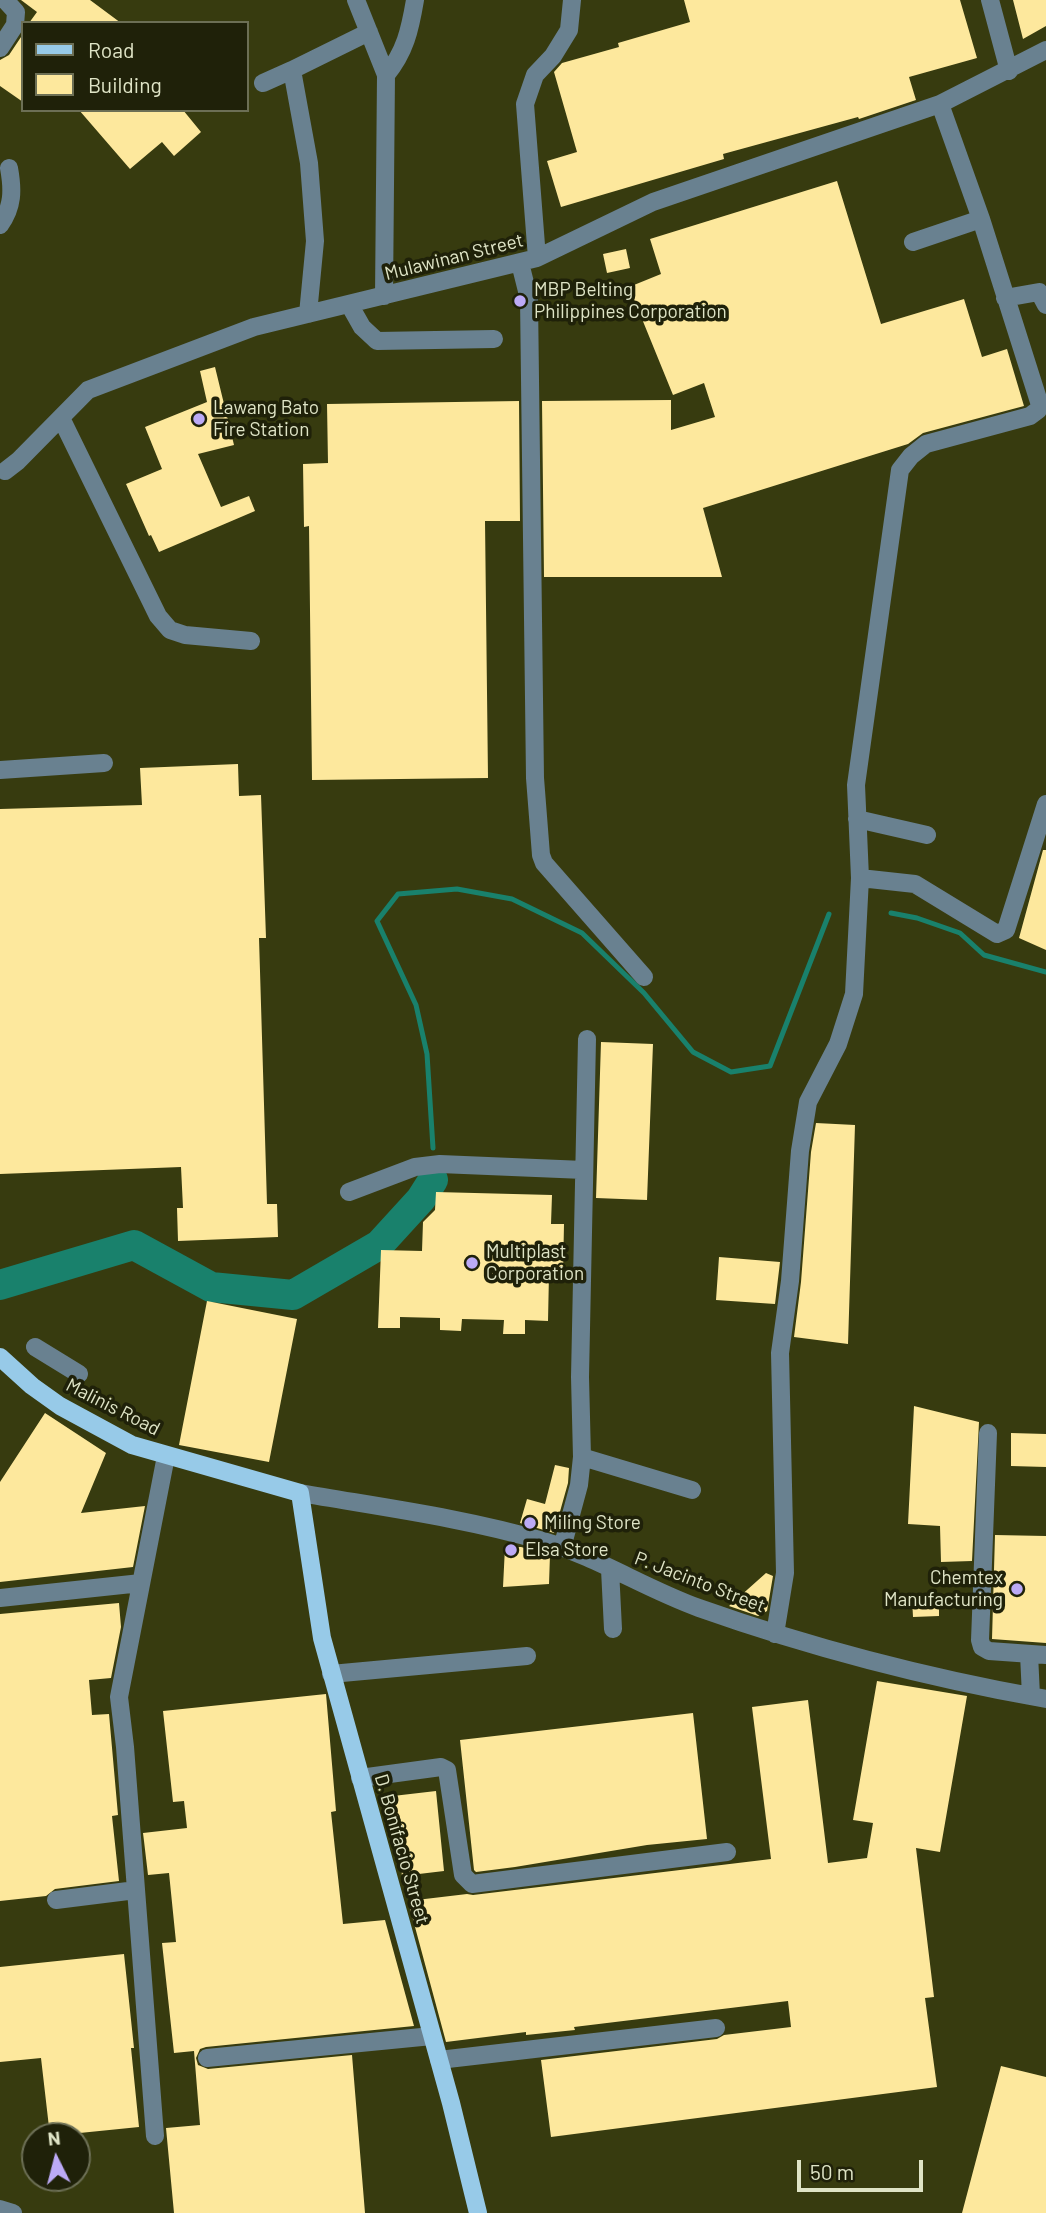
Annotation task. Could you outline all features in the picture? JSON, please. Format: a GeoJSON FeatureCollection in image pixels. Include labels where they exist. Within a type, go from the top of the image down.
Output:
{"type":"FeatureCollection","features":[{"type":"Feature","properties":{"kind":"main road","name":"Malinis Road"},"geometry":{"type":"LineString","coordinates":[[0,1357],[32,1386],[60,1406],[132,1445],[300,1493]]}},
{"type":"Feature","properties":{"kind":"main road","name":"D. Bonifacio Street"},"geometry":{"type":"LineString","coordinates":[[300,1493],[316,1607],[331,1674],[439,2060],[478,2213]]}},
{"type":"Feature","properties":{"kind":"street"},"geometry":{"type":"LineString","coordinates":[[0,48],[15,25],[16,12],[5,0]]}},
{"type":"Feature","properties":{"kind":"street"},"geometry":{"type":"LineString","coordinates":[[356,0],[386,75],[384,296]]}},
{"type":"Feature","properties":{"kind":"street"},"geometry":{"type":"LineString","coordinates":[[386,75],[398,60],[409,38],[415,0]]}},
{"type":"Feature","properties":{"kind":"street"},"geometry":{"type":"LineString","coordinates":[[572,0],[569,30],[553,56],[536,75],[525,104],[535,778],[541,855],[544,863],[645,977]]}},
{"type":"Feature","properties":{"kind":"street"},"geometry":{"type":"LineString","coordinates":[[990,0],[1009,71]]}},
{"type":"Feature","properties":{"kind":"street"},"geometry":{"type":"LineString","coordinates":[[263,83],[369,32]]}},
{"type":"Feature","properties":{"kind":"street","name":"Mulawinan Street"},"geometry":{"type":"LineString","coordinates":[[5,471],[88,390],[254,327],[528,260],[653,202],[940,104],[1046,50]]}},
{"type":"Feature","properties":{"kind":"street"},"geometry":{"type":"LineString","coordinates":[[292,69],[309,163],[315,241],[308,314]]}},
{"type":"Feature","properties":{"kind":"street"},"geometry":{"type":"LineString","coordinates":[[775,1634],[785,1573],[780,1353],[790,1281],[800,1151],[808,1102],[838,1044],[854,994],[860,878],[856,785],[900,470],[911,456],[926,444],[1030,416],[1040,405],[981,219],[940,104]]}},
{"type":"Feature","properties":{"kind":"street"},"geometry":{"type":"LineString","coordinates":[[0,225],[6,217],[12,198],[9,168]]}},
{"type":"Feature","properties":{"kind":"street"},"geometry":{"type":"LineString","coordinates":[[913,242],[981,219]]}},
{"type":"Feature","properties":{"kind":"street"},"geometry":{"type":"LineString","coordinates":[[1006,298],[1039,292],[1046,305]]}},
{"type":"Feature","properties":{"kind":"street"},"geometry":{"type":"LineString","coordinates":[[349,304],[362,327],[377,341],[494,339]]}},
{"type":"Feature","properties":{"kind":"street"},"geometry":{"type":"LineString","coordinates":[[61,418],[158,616],[170,630],[185,635],[251,641]]}},
{"type":"Feature","properties":{"kind":"street"},"geometry":{"type":"LineString","coordinates":[[0,770],[104,763]]}},
{"type":"Feature","properties":{"kind":"street"},"geometry":{"type":"LineString","coordinates":[[860,878],[915,884],[997,934],[1006,929],[1046,804]]}},
{"type":"Feature","properties":{"kind":"street"},"geometry":{"type":"LineString","coordinates":[[857,819],[927,835]]}},
{"type":"Feature","properties":{"kind":"street"},"geometry":{"type":"LineString","coordinates":[[562,1548],[579,1485],[582,1457],[580,1377],[587,1040]]}},
{"type":"Feature","properties":{"kind":"street"},"geometry":{"type":"LineString","coordinates":[[349,1192],[415,1167],[440,1164],[584,1170]]}},
{"type":"Feature","properties":{"kind":"street"},"geometry":{"type":"LineString","coordinates":[[35,1347],[79,1374]]}},
{"type":"Feature","properties":{"kind":"street"},"geometry":{"type":"LineString","coordinates":[[988,1433],[980,1640],[982,1647],[989,1651],[1037,1655],[1038,1698]]}},
{"type":"Feature","properties":{"kind":"street"},"geometry":{"type":"LineString","coordinates":[[155,2136],[120,1697],[166,1456]]}},
{"type":"Feature","properties":{"kind":"street"},"geometry":{"type":"LineString","coordinates":[[582,1457],[692,1490]]}},
{"type":"Feature","properties":{"kind":"street","name":"P. Jacinto Street"},"geometry":{"type":"LineString","coordinates":[[300,1493],[430,1516],[544,1541],[695,1607],[775,1634],[907,1671],[1038,1698]]}},
{"type":"Feature","properties":{"kind":"street"},"geometry":{"type":"LineString","coordinates":[[610,1569],[613,1629]]}},
{"type":"Feature","properties":{"kind":"street"},"geometry":{"type":"LineString","coordinates":[[0,1598],[141,1583]]}},
{"type":"Feature","properties":{"kind":"street"},"geometry":{"type":"LineString","coordinates":[[331,1674],[527,1656]]}},
{"type":"Feature","properties":{"kind":"street"},"geometry":{"type":"LineString","coordinates":[[360,1778],[441,1768],[447,1770],[463,1875],[471,1884],[727,1852]]}},
{"type":"Feature","properties":{"kind":"street"},"geometry":{"type":"LineString","coordinates":[[56,1900],[136,1890]]}},
{"type":"Feature","properties":{"kind":"street"},"geometry":{"type":"LineString","coordinates":[[439,2060],[716,2028]]}},
{"type":"Feature","properties":{"kind":"street"},"geometry":{"type":"LineString","coordinates":[[207,2058],[432,2036]]}},
{"type":"Feature","properties":{"kind":"street"},"geometry":{"type":"LineString","coordinates":[[0,2209],[13,2213]]}},
{"type":"Feature","properties":{"kind":"building"},"geometry":{"type":"Polygon","coordinates":[[[21,0],[90,0],[118,21],[30,21],[37,12],[21,0]]]}},
{"type":"Feature","properties":{"kind":"building"},"geometry":{"type":"Polygon","coordinates":[[[684,0],[960,0],[977,58],[909,77],[916,100],[859,119],[858,117],[723,154],[724,159],[561,207],[547,161],[577,152],[554,72],[562,63],[619,47],[618,43],[690,22],[684,0]]]}},
{"type":"Feature","properties":{"kind":"building"},"geometry":{"type":"Polygon","coordinates":[[[1013,0],[1046,0],[1046,26],[1023,39],[1013,0]]]}},
{"type":"Feature","properties":{"kind":"building"},"geometry":{"type":"Polygon","coordinates":[[[21,37],[21,101],[0,86],[0,60],[9,55],[21,37]]]}},
{"type":"Feature","properties":{"kind":"building"},"geometry":{"type":"Polygon","coordinates":[[[81,112],[185,112],[201,132],[174,156],[162,142],[130,169],[81,112]]]}},
{"type":"Feature","properties":{"kind":"building"},"geometry":{"type":"Polygon","coordinates":[[[837,181],[881,324],[964,299],[982,357],[1007,349],[1024,406],[923,433],[908,444],[703,508],[722,577],[544,577],[542,401],[671,400],[671,430],[715,417],[704,383],[673,395],[629,287],[661,274],[650,239],[837,181]]]}},
{"type":"Feature","properties":{"kind":"building"},"geometry":{"type":"Polygon","coordinates":[[[626,249],[630,268],[607,273],[603,254],[626,249]]]}},
{"type":"Feature","properties":{"kind":"building"},"geometry":{"type":"Polygon","coordinates":[[[215,367],[234,445],[198,454],[221,507],[249,496],[255,511],[159,552],[126,484],[162,469],[145,427],[207,402],[200,371],[215,367]]]}},
{"type":"Feature","properties":{"kind":"building"},"geometry":{"type":"Polygon","coordinates":[[[519,401],[520,521],[485,521],[488,778],[312,780],[309,526],[304,527],[303,464],[328,463],[327,404],[519,401]]]}},
{"type":"Feature","properties":{"kind":"building"},"geometry":{"type":"Polygon","coordinates":[[[238,764],[239,796],[261,795],[266,938],[259,938],[267,1204],[277,1204],[278,1237],[178,1241],[177,1208],[183,1208],[181,1167],[0,1174],[0,809],[142,805],[140,768],[238,764]]]}},
{"type":"Feature","properties":{"kind":"building"},"geometry":{"type":"Polygon","coordinates":[[[1043,850],[1046,850],[1046,950],[1019,938],[1043,850]]]}},
{"type":"Feature","properties":{"kind":"building"},"geometry":{"type":"Polygon","coordinates":[[[601,1042],[653,1044],[647,1200],[596,1198],[601,1042]]]}},
{"type":"Feature","properties":{"kind":"building"},"geometry":{"type":"Polygon","coordinates":[[[816,1123],[855,1125],[848,1344],[794,1337],[816,1123]]]}},
{"type":"Feature","properties":{"kind":"building","name":"Multiplast Corporation"},"geometry":{"type":"Polygon","coordinates":[[[436,1192],[552,1195],[551,1224],[564,1224],[563,1274],[549,1274],[548,1321],[525,1320],[525,1334],[503,1334],[504,1320],[462,1319],[461,1331],[440,1330],[440,1318],[400,1317],[400,1328],[378,1328],[381,1250],[422,1251],[423,1222],[435,1210],[436,1192]]]}},
{"type":"Feature","properties":{"kind":"building"},"geometry":{"type":"Polygon","coordinates":[[[719,1257],[780,1262],[775,1304],[716,1300],[719,1257]]]}},
{"type":"Feature","properties":{"kind":"building"},"geometry":{"type":"Polygon","coordinates":[[[207,1301],[297,1319],[269,1462],[179,1445],[207,1301]]]}},
{"type":"Feature","properties":{"kind":"building"},"geometry":{"type":"Polygon","coordinates":[[[914,1406],[979,1422],[972,1561],[941,1562],[940,1526],[908,1524],[914,1406]]]}},
{"type":"Feature","properties":{"kind":"building"},"geometry":{"type":"Polygon","coordinates":[[[45,1413],[106,1453],[81,1513],[145,1506],[133,1567],[0,1582],[0,1482],[45,1413]]]}},
{"type":"Feature","properties":{"kind":"building"},"geometry":{"type":"Polygon","coordinates":[[[1011,1433],[1046,1434],[1046,1467],[1011,1466],[1011,1433]]]}},
{"type":"Feature","properties":{"kind":"building"},"geometry":{"type":"Polygon","coordinates":[[[555,1465],[569,1468],[568,1483],[554,1533],[520,1523],[527,1499],[545,1504],[555,1465]]]}},
{"type":"Feature","properties":{"kind":"building","name":"Chemtex Manufacturing"},"geometry":{"type":"Polygon","coordinates":[[[995,1535],[1046,1536],[1046,1643],[992,1639],[995,1535]]]}},
{"type":"Feature","properties":{"kind":"building"},"geometry":{"type":"Polygon","coordinates":[[[505,1547],[521,1547],[550,1555],[549,1584],[503,1587],[505,1547]]]}},
{"type":"Feature","properties":{"kind":"building"},"geometry":{"type":"Polygon","coordinates":[[[766,1573],[773,1576],[767,1611],[758,1616],[729,1606],[766,1573]]]}},
{"type":"Feature","properties":{"kind":"building"},"geometry":{"type":"Polygon","coordinates":[[[939,1597],[939,1616],[913,1617],[912,1598],[939,1597]]]}},
{"type":"Feature","properties":{"kind":"building"},"geometry":{"type":"Polygon","coordinates":[[[119,1603],[121,1627],[111,1678],[89,1680],[92,1715],[109,1714],[118,1815],[112,1816],[119,1881],[55,1889],[46,1896],[0,1901],[0,1614],[119,1603]]]}},
{"type":"Feature","properties":{"kind":"building"},"geometry":{"type":"Polygon","coordinates":[[[877,1681],[967,1696],[940,1852],[916,1848],[934,1997],[925,1998],[937,2087],[551,2137],[541,2060],[717,2039],[724,2035],[791,2027],[788,2001],[574,2027],[575,2030],[526,2035],[526,2032],[446,2042],[408,1901],[771,1859],[752,1707],[808,1700],[828,1863],[867,1858],[873,1823],[853,1820],[877,1681]]]}},
{"type":"Feature","properties":{"kind":"building"},"geometry":{"type":"Polygon","coordinates":[[[326,1694],[336,1811],[331,1812],[343,1924],[385,1920],[414,2026],[206,2047],[200,2049],[196,2058],[198,2065],[208,2069],[352,2055],[365,2213],[174,2213],[166,2128],[200,2125],[194,2051],[174,2053],[162,1943],[176,1942],[169,1873],[148,1875],[143,1833],[187,1828],[184,1801],[173,1802],[163,1711],[326,1694]]]}},
{"type":"Feature","properties":{"kind":"building"},"geometry":{"type":"Polygon","coordinates":[[[693,1713],[707,1839],[647,1845],[515,1867],[476,1872],[474,1870],[460,1740],[693,1713]]]}},
{"type":"Feature","properties":{"kind":"building"},"geometry":{"type":"Polygon","coordinates":[[[436,1791],[444,1871],[402,1876],[393,1796],[436,1791]]]}},
{"type":"Feature","properties":{"kind":"building"},"geometry":{"type":"Polygon","coordinates":[[[124,1954],[139,2127],[91,2132],[91,2122],[48,2122],[41,2058],[0,2062],[0,1967],[124,1954]]]}},
{"type":"Feature","properties":{"kind":"building"},"geometry":{"type":"Polygon","coordinates":[[[1001,2066],[1046,2077],[1046,2213],[962,2213],[1001,2066]]]}},
{"type":"Feature","properties":{"kind":"waterway"},"geometry":{"type":"LineString","coordinates":[[433,1148],[427,1054],[416,1005],[377,921],[398,894],[457,889],[512,899],[582,933],[644,993],[693,1052],[731,1072],[770,1066],[829,914]]}},
{"type":"Feature","properties":{"kind":"waterway"},"geometry":{"type":"LineString","coordinates":[[891,913],[917,918],[960,933],[984,955],[1046,972]]}},
{"type":"Feature","properties":{"kind":"waterway"},"geometry":{"type":"LineString","coordinates":[[0,1285],[134,1245],[211,1287],[293,1295],[379,1245],[421,1199],[433,1180]]}},
{"type":"Feature","properties":{"kind":"place","name":"MBP Belting Philippines Corporation"},"geometry":{"type":"Point","coordinates":[520,301]}},
{"type":"Feature","properties":{"kind":"place","name":"Lawang Bato Fire Station"},"geometry":{"type":"Point","coordinates":[199,419]}},
{"type":"Feature","properties":{"kind":"place","name":"Multiplast Corporation"},"geometry":{"type":"Point","coordinates":[472,1263]}},
{"type":"Feature","properties":{"kind":"place","name":"Miling Store"},"geometry":{"type":"Point","coordinates":[530,1523]}},
{"type":"Feature","properties":{"kind":"place","name":"Elsa Store"},"geometry":{"type":"Point","coordinates":[511,1550]}},
{"type":"Feature","properties":{"kind":"place","name":"Chemtex Manufacturing"},"geometry":{"type":"Point","coordinates":[1017,1589]}}]}
